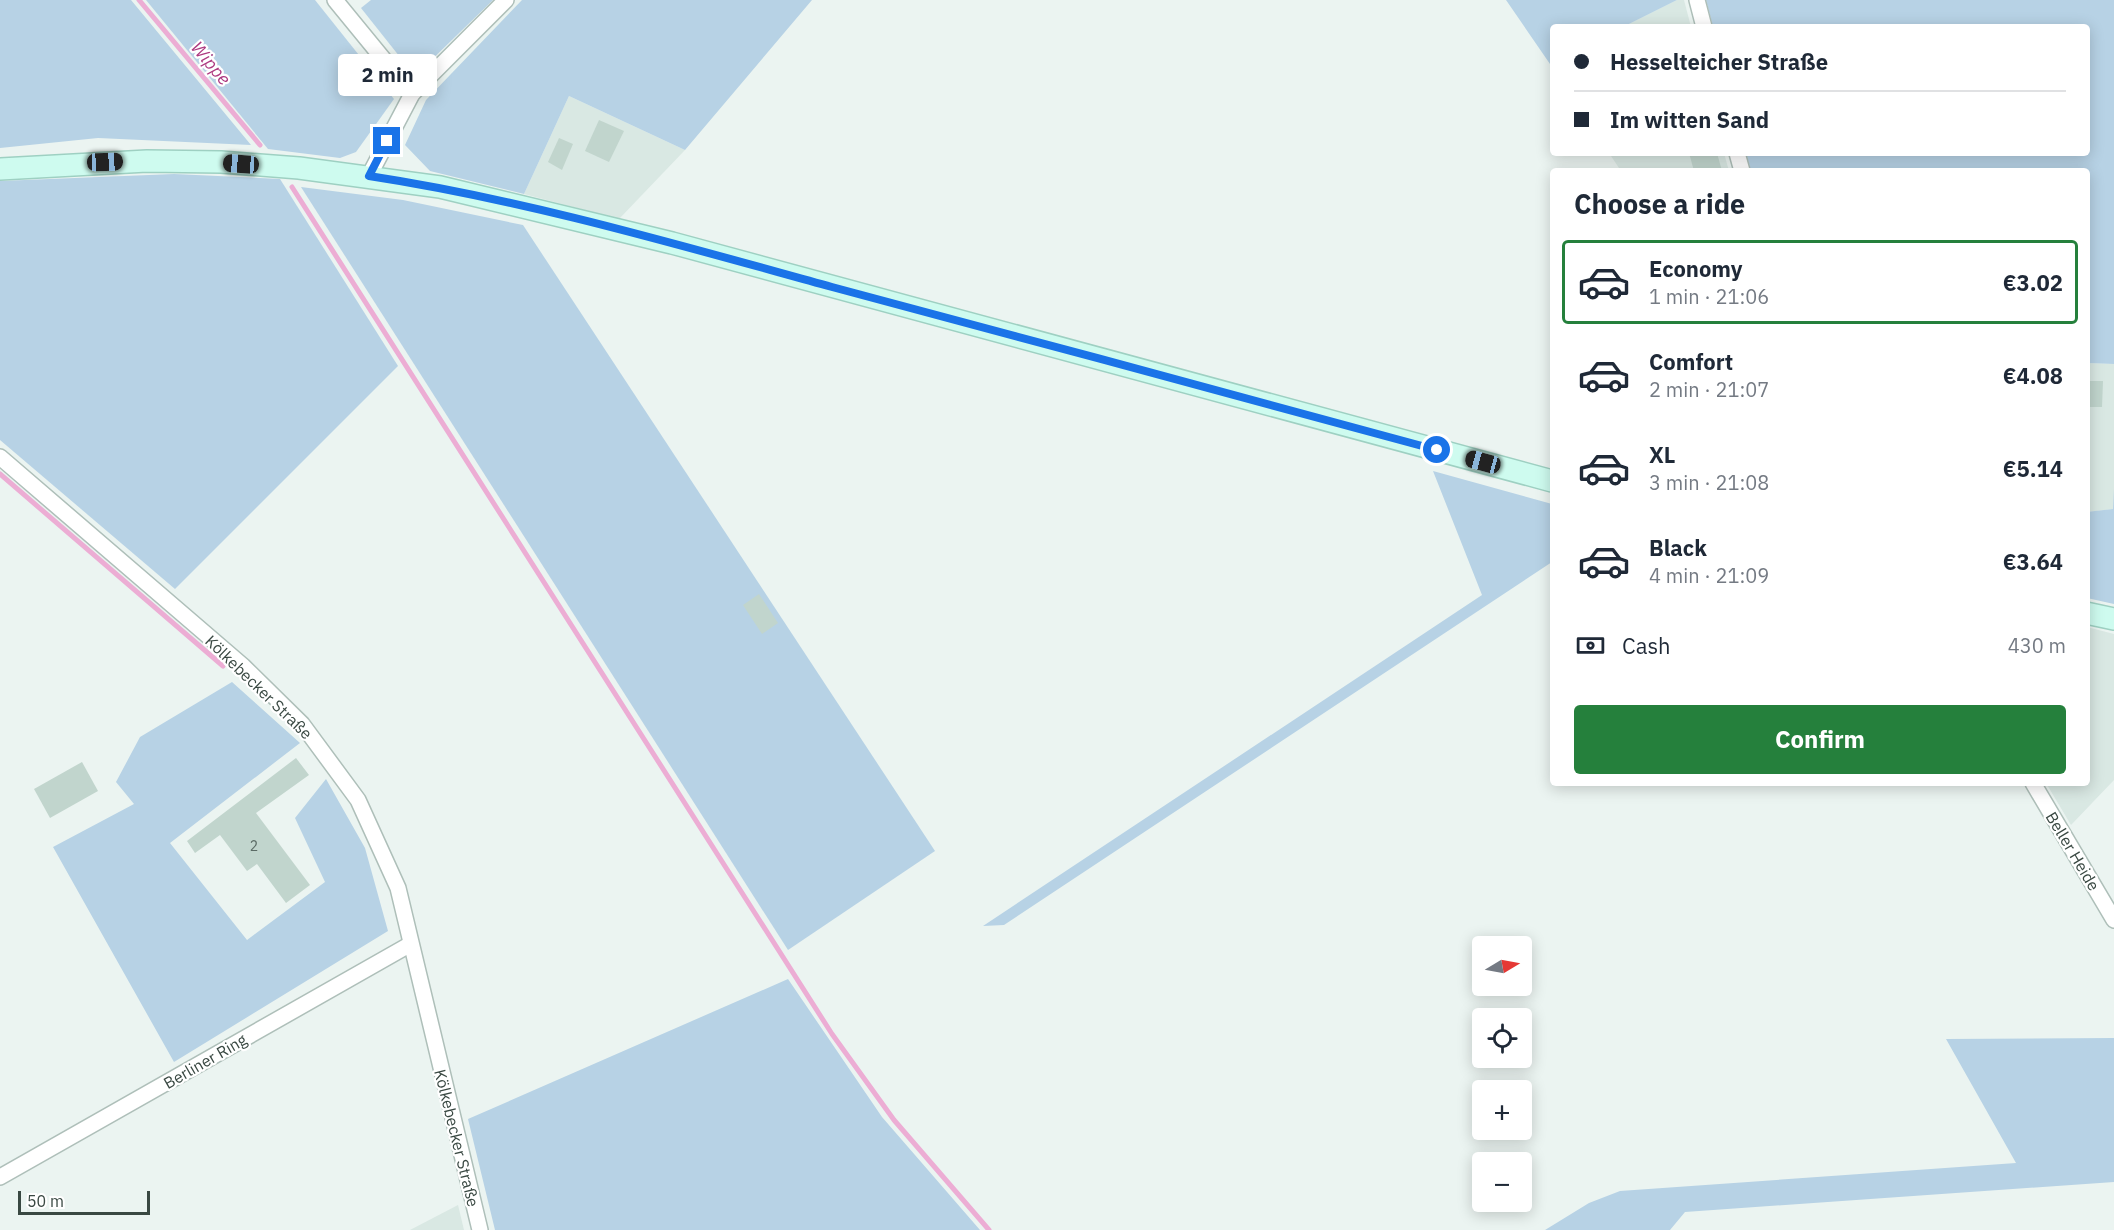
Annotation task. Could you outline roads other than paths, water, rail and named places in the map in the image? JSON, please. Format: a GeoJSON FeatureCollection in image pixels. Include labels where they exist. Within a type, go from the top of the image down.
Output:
{"type":"FeatureCollection","features":[{"type":"Feature","properties":{"kind":"street"},"geometry":{"type":"LineString","coordinates":[[335,0],[412,94]]}},
{"type":"Feature","properties":{"kind":"street"},"geometry":{"type":"LineString","coordinates":[[369,176],[412,94],[506,0]]}},
{"type":"Feature","properties":{"kind":"street"},"geometry":{"type":"LineString","coordinates":[[1697,0],[1703,24]]}},
{"type":"Feature","properties":{"kind":"street"},"geometry":{"type":"LineString","coordinates":[[0,169],[157,161],[221,162],[369,176],[440,187],[672,243],[1550,480]]}},
{"type":"Feature","properties":{"kind":"street","name":"Kölkebecker Straße"},"geometry":{"type":"LineString","coordinates":[[0,456],[243,666],[303,724],[358,800],[398,888],[480,1230]]}},
{"type":"Feature","properties":{"kind":"street"},"geometry":{"type":"LineString","coordinates":[[2090,614],[2114,619]]}},
{"type":"Feature","properties":{"kind":"street","name":"Beller Heide"},"geometry":{"type":"LineString","coordinates":[[2035,786],[2114,920]]}},
{"type":"Feature","properties":{"kind":"street","name":"Berliner Ring"},"geometry":{"type":"LineString","coordinates":[[0,1177],[410,945]]}},
{"type":"Feature","properties":{"kind":"waterway","name":"Wippe"},"geometry":{"type":"LineString","coordinates":[[139,0],[260,145]]}},
{"type":"Feature","properties":{"kind":"waterway"},"geometry":{"type":"LineString","coordinates":[[292,187],[832,1034],[894,1120],[989,1230]]}},
{"type":"Feature","properties":{"kind":"waterway"},"geometry":{"type":"LineString","coordinates":[[0,474],[223,666]]}}]}
